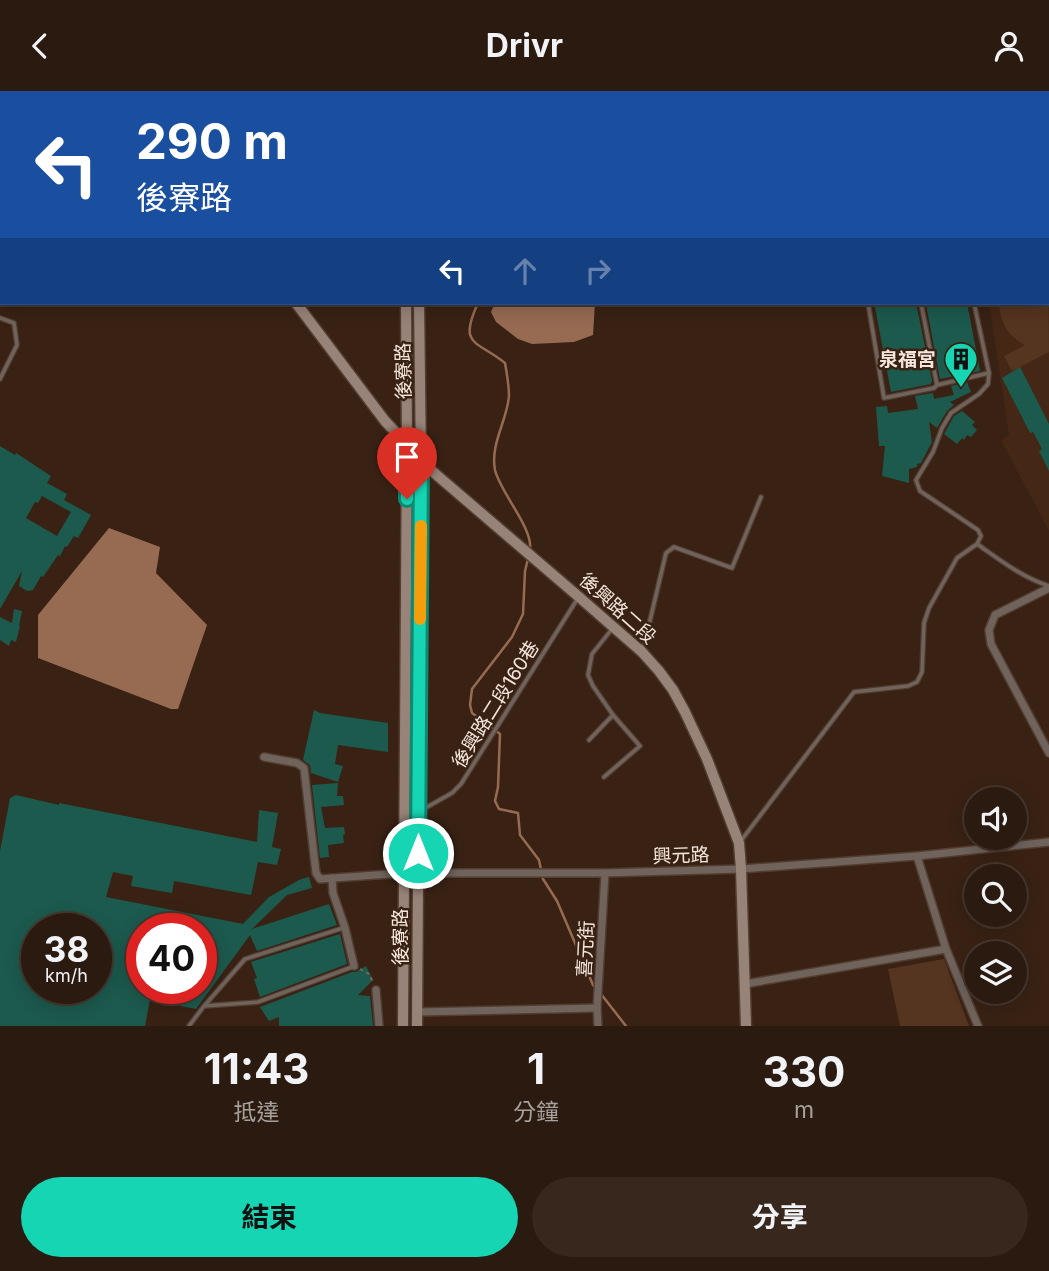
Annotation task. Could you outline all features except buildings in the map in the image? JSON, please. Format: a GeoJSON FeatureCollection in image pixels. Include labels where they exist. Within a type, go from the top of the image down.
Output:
{"type":"FeatureCollection","features":[{"type":"Feature","properties":{"kind":"street","name":"後興路二段"},"geometry":{"type":"LineString","coordinates":[[298,305],[407,446],[432,471],[642,652],[673,690],[706,759],[739,843],[746,1026]]}},
{"type":"Feature","properties":{"kind":"street","name":"後寮路"},"geometry":{"type":"LineString","coordinates":[[403,1026],[406,305]]}},
{"type":"Feature","properties":{"kind":"street","name":"後寮路"},"geometry":{"type":"LineString","coordinates":[[417,1026],[421,460],[419,305]]}},
{"type":"Feature","properties":{"kind":"street"},"geometry":{"type":"LineString","coordinates":[[1049,587],[995,615],[989,630],[991,645],[1049,753]]}},
{"type":"Feature","properties":{"kind":"street","name":"興元路"},"geometry":{"type":"LineString","coordinates":[[264,757],[297,763],[304,768],[316,873],[320,879],[404,873],[605,873],[741,869],[917,856],[1049,842]]}},
{"type":"Feature","properties":{"kind":"street"},"geometry":{"type":"LineString","coordinates":[[917,856],[946,949],[978,1026]]}},
{"type":"Feature","properties":{"kind":"street","name":"喜元街"},"geometry":{"type":"LineString","coordinates":[[598,1026],[605,873]]}},
{"type":"Feature","properties":{"kind":"street"},"geometry":{"type":"LineString","coordinates":[[332,878],[333,893],[354,966]]}},
{"type":"Feature","properties":{"kind":"street"},"geometry":{"type":"LineString","coordinates":[[745,984],[946,949]]}},
{"type":"Feature","properties":{"kind":"street"},"geometry":{"type":"LineString","coordinates":[[376,990],[379,1026]]}},
{"type":"Feature","properties":{"kind":"street"},"geometry":{"type":"LineString","coordinates":[[417,1012],[597,1008]]}},
{"type":"Feature","properties":{"kind":"lane"},"geometry":{"type":"LineString","coordinates":[[868,305],[884,398],[989,373]]}},
{"type":"Feature","properties":{"kind":"lane"},"geometry":{"type":"LineString","coordinates":[[921,305],[937,385]]}},
{"type":"Feature","properties":{"kind":"lane"},"geometry":{"type":"LineString","coordinates":[[739,843],[854,692],[908,687],[917,682],[922,672],[924,623],[929,608],[957,558],[977,544],[981,536],[978,530],[920,491],[916,479],[933,452],[951,413],[979,394],[988,384],[989,373],[974,305]]}},
{"type":"Feature","properties":{"kind":"lane"},"geometry":{"type":"LineString","coordinates":[[0,318],[14,323],[17,345],[0,379]]}},
{"type":"Feature","properties":{"kind":"lane"},"geometry":{"type":"LineString","coordinates":[[642,652],[666,553],[674,547],[732,568],[761,497]]}},
{"type":"Feature","properties":{"kind":"lane"},"geometry":{"type":"LineString","coordinates":[[977,544],[1036,582],[1049,587]]}},
{"type":"Feature","properties":{"kind":"lane","name":"後興路二段160巷"},"geometry":{"type":"LineString","coordinates":[[418,812],[452,793],[461,784],[579,597]]}},
{"type":"Feature","properties":{"kind":"lane"},"geometry":{"type":"LineString","coordinates":[[604,777],[640,746],[613,715],[588,675],[592,654],[614,627]]}},
{"type":"Feature","properties":{"kind":"lane"},"geometry":{"type":"LineString","coordinates":[[589,740],[613,715]]}},
{"type":"Feature","properties":{"kind":"lane"},"geometry":{"type":"LineString","coordinates":[[1041,736],[1049,732]]}},
{"type":"Feature","properties":{"kind":"lane"},"geometry":{"type":"LineString","coordinates":[[189,1026],[245,959],[345,928]]}},
{"type":"Feature","properties":{"kind":"lane"},"geometry":{"type":"LineString","coordinates":[[204,1006],[258,1002],[354,966]]}},
{"type":"Feature","properties":{"kind":"path"},"geometry":{"type":"LineString","coordinates":[[354,966],[369,974],[376,990]]}},
{"type":"Feature","properties":{"kind":"shaded area"},"geometry":{"type":"Polygon","coordinates":[[[494,305],[595,305],[593,335],[574,342],[532,344],[518,339],[496,322],[491,312],[494,305]]]}},
{"type":"Feature","properties":{"kind":"shaded area"},"geometry":{"type":"Polygon","coordinates":[[[989,305],[1049,305],[1049,531],[1001,440],[1009,435],[989,305]]]}},
{"type":"Feature","properties":{"kind":"shaded area"},"geometry":{"type":"Polygon","coordinates":[[[999,305],[1049,305],[1049,352],[1012,371],[1004,356],[1025,345],[1013,337],[1001,316],[999,305]]]}},
{"type":"Feature","properties":{"kind":"shaded area"},"geometry":{"type":"Polygon","coordinates":[[[109,528],[160,547],[156,573],[207,625],[178,709],[171,709],[38,658],[38,615],[109,528]]]}},
{"type":"Feature","properties":{"kind":"shaded area"},"geometry":{"type":"Polygon","coordinates":[[[944,959],[969,1026],[900,1026],[888,969],[944,959]]]}},
{"type":"Feature","properties":{"kind":"waterway"},"geometry":{"type":"LineString","coordinates":[[477,305],[472,317],[470,335],[478,345],[505,363],[508,384],[508,405],[495,451],[495,470],[522,521],[530,540],[530,549]]}},
{"type":"Feature","properties":{"kind":"waterway"},"geometry":{"type":"LineString","coordinates":[[528,559],[523,614],[512,637],[472,689],[470,705],[472,713],[500,734],[495,801],[499,809],[518,813],[520,835],[539,860],[543,879],[557,901],[597,989]]}},
{"type":"Feature","properties":{"kind":"waterway"},"geometry":{"type":"LineString","coordinates":[[601,994],[626,1026]]}},
{"type":"Feature","properties":{"kind":"slow traffic"},"geometry":{"type":"LineString","coordinates":[[420,619],[421,526]]}},
{"type":"Feature","properties":{"kind":"place","name":"泉福宮"},"geometry":{"type":"Point","coordinates":[961,389]}},
{"type":"Feature","properties":{"kind":"route"},"geometry":{"type":"LineString","coordinates":[[407,499],[407,446],[421,460],[418,853]]}}]}
